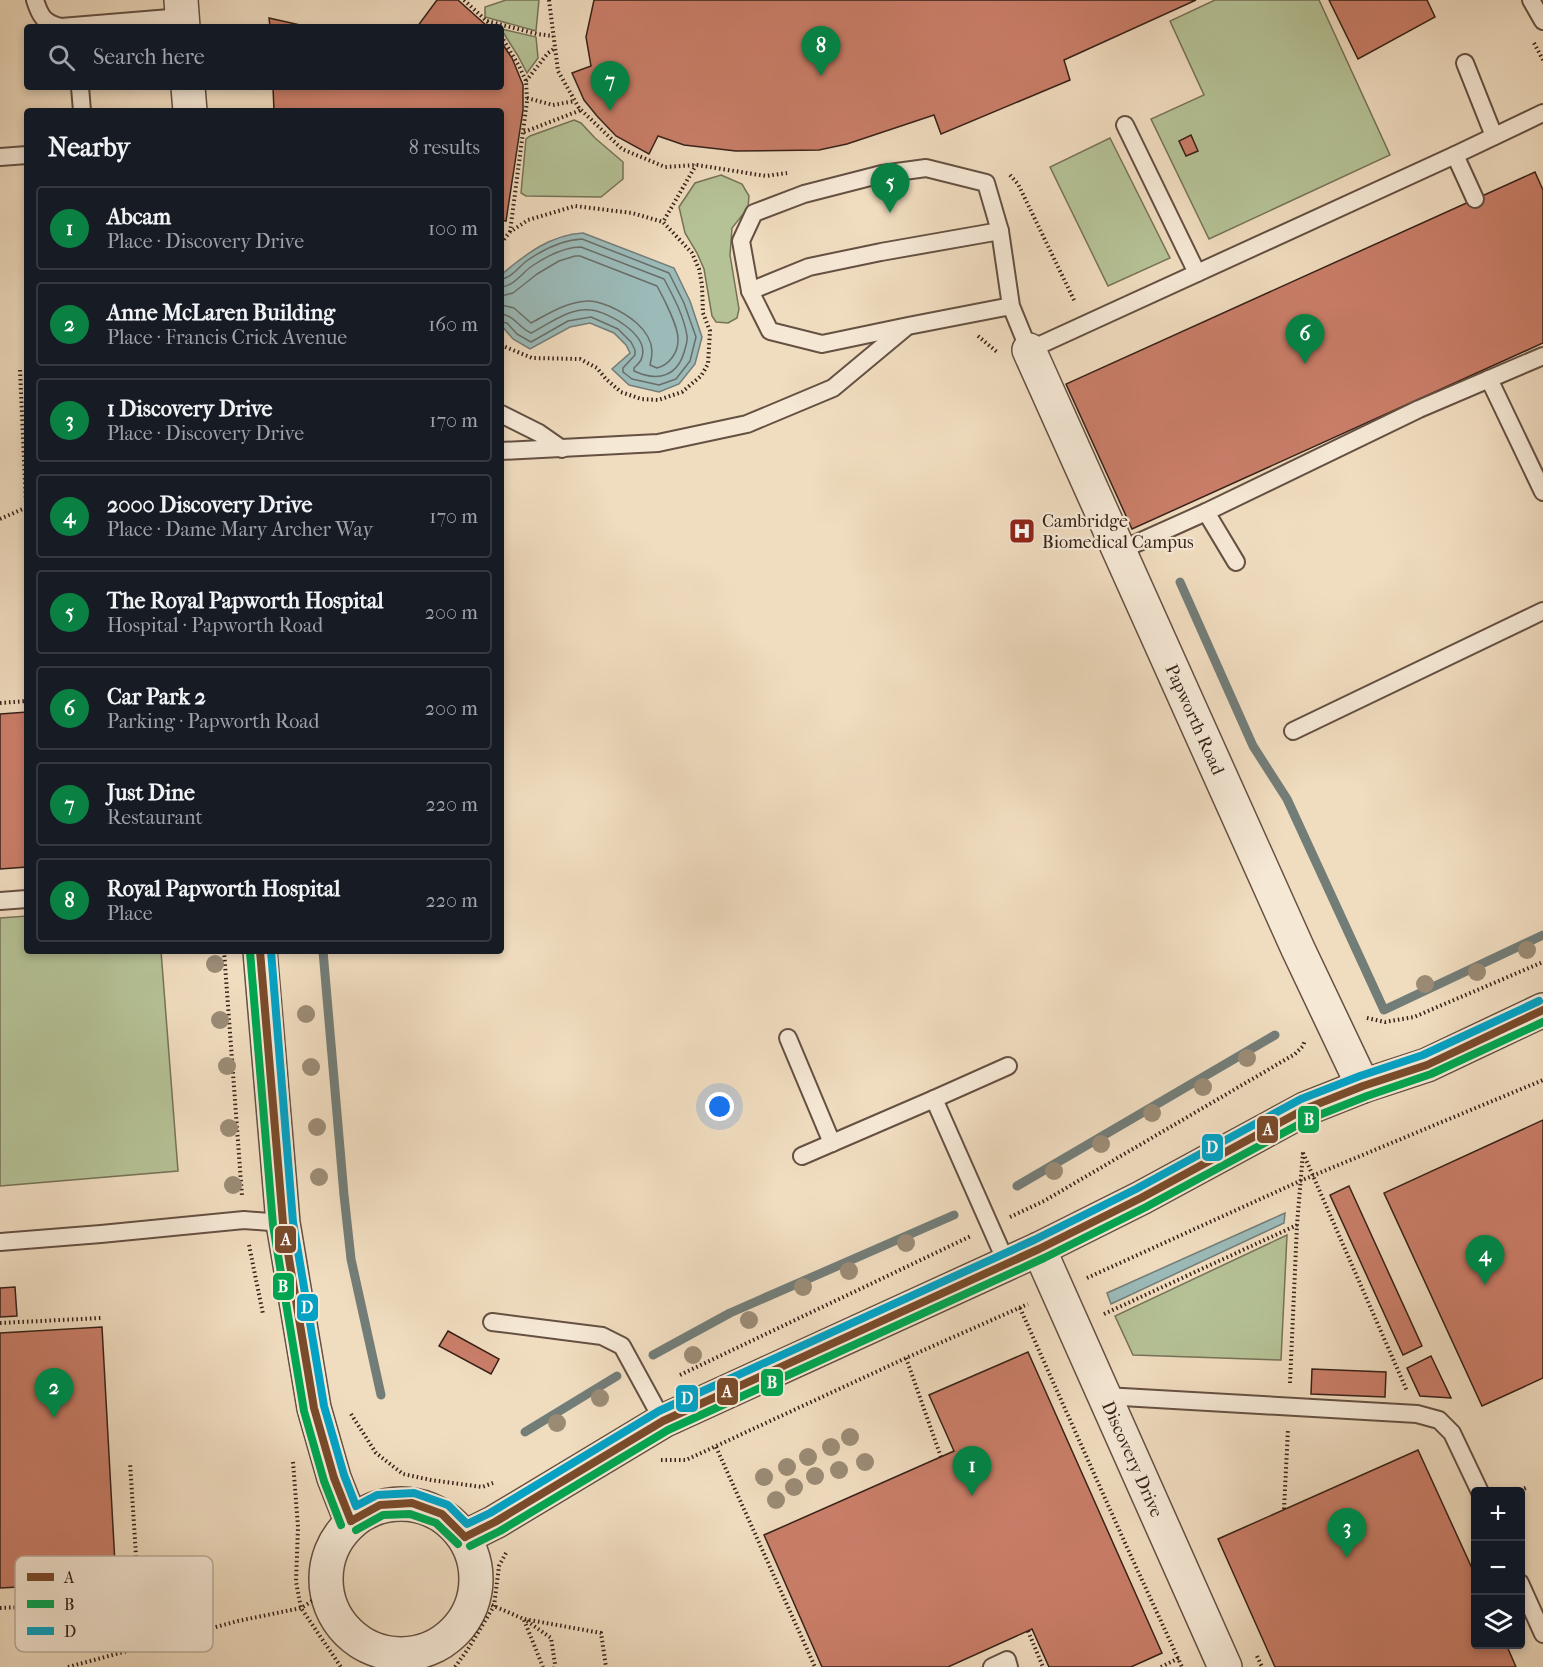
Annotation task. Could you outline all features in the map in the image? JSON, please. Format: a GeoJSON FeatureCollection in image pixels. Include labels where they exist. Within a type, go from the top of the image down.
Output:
{"type":"FeatureCollection","features":[{"type":"Feature","properties":{"kind":"street"},"geometry":{"type":"LineString","coordinates":[[188,90],[190,108]]}},
{"type":"Feature","properties":{"kind":"street","name":"Papworth Road"},"geometry":{"type":"LineString","coordinates":[[1029,350],[1093,467],[1119,552],[1298,949],[1363,1086]]}},
{"type":"Feature","properties":{"kind":"street"},"geometry":{"type":"LineString","coordinates":[[260,954],[283,1223],[314,1408],[334,1478],[351,1521]]}},
{"type":"Feature","properties":{"kind":"street"},"geometry":{"type":"LineString","coordinates":[[465,1537],[495,1522],[656,1407],[1007,1264],[1141,1198],[1305,1108],[1427,1065],[1543,1010]]}},
{"type":"Feature","properties":{"kind":"street","name":"Discovery Drive"},"geometry":{"type":"LineString","coordinates":[[1039,1249],[1225,1667]]}},
{"type":"Feature","properties":{"kind":"street"},"geometry":{"type":"LineString","coordinates":[[412,1503],[442,1514],[465,1537],[476,1566],[484,1602],[459,1628],[432,1649],[397,1661],[365,1646],[313,1600],[329,1553],[351,1521],[380,1505],[412,1503]]}},
{"type":"Feature","properties":{"kind":"lane"},"geometry":{"type":"LineString","coordinates":[[34,0],[39,14],[49,24]]}},
{"type":"Feature","properties":{"kind":"lane"},"geometry":{"type":"LineString","coordinates":[[1531,0],[1543,21]]}},
{"type":"Feature","properties":{"kind":"lane"},"geometry":{"type":"LineString","coordinates":[[94,24],[182,15]]}},
{"type":"Feature","properties":{"kind":"lane"},"geometry":{"type":"LineString","coordinates":[[1465,63],[1494,136]]}},
{"type":"Feature","properties":{"kind":"lane"},"geometry":{"type":"LineString","coordinates":[[80,90],[82,108]]}},
{"type":"Feature","properties":{"kind":"lane"},"geometry":{"type":"LineString","coordinates":[[1011,306],[822,344],[770,331],[750,291],[741,241],[754,213],[804,194],[882,174],[926,168],[986,183],[1000,231],[1011,306],[1029,350],[1543,113]]}},
{"type":"Feature","properties":{"kind":"lane"},"geometry":{"type":"LineString","coordinates":[[1125,125],[1197,273]]}},
{"type":"Feature","properties":{"kind":"lane"},"geometry":{"type":"LineString","coordinates":[[0,157],[24,155]]}},
{"type":"Feature","properties":{"kind":"lane"},"geometry":{"type":"LineString","coordinates":[[1455,155],[1475,199]]}},
{"type":"Feature","properties":{"kind":"lane"},"geometry":{"type":"LineString","coordinates":[[750,291],[809,267],[1000,231]]}},
{"type":"Feature","properties":{"kind":"lane"},"geometry":{"type":"LineString","coordinates":[[504,451],[658,443],[747,424],[833,388],[908,326]]}},
{"type":"Feature","properties":{"kind":"lane"},"geometry":{"type":"LineString","coordinates":[[1119,552],[1419,409],[1543,356]]}},
{"type":"Feature","properties":{"kind":"lane"},"geometry":{"type":"LineString","coordinates":[[1489,379],[1543,492]]}},
{"type":"Feature","properties":{"kind":"lane"},"geometry":{"type":"LineString","coordinates":[[504,416],[539,433],[562,449]]}},
{"type":"Feature","properties":{"kind":"lane"},"geometry":{"type":"LineString","coordinates":[[1206,512],[1236,562]]}},
{"type":"Feature","properties":{"kind":"lane"},"geometry":{"type":"LineString","coordinates":[[1293,731],[1543,611]]}},
{"type":"Feature","properties":{"kind":"lane"},"geometry":{"type":"LineString","coordinates":[[0,901],[24,899]]}},
{"type":"Feature","properties":{"kind":"lane"},"geometry":{"type":"LineString","coordinates":[[788,1038],[832,1143]]}},
{"type":"Feature","properties":{"kind":"lane"},"geometry":{"type":"LineString","coordinates":[[802,1155],[1008,1066]]}},
{"type":"Feature","properties":{"kind":"lane"},"geometry":{"type":"LineString","coordinates":[[934,1099],[1007,1264]]}},
{"type":"Feature","properties":{"kind":"lane"},"geometry":{"type":"LineString","coordinates":[[0,1242],[244,1220],[283,1223]]}},
{"type":"Feature","properties":{"kind":"lane"},"geometry":{"type":"LineString","coordinates":[[492,1322],[602,1336],[622,1346],[656,1407]]}},
{"type":"Feature","properties":{"kind":"lane"},"geometry":{"type":"LineString","coordinates":[[1105,1396],[1417,1414],[1439,1420],[1452,1432],[1478,1487]]}},
{"type":"Feature","properties":{"kind":"lane"},"geometry":{"type":"LineString","coordinates":[[1525,1592],[1543,1634]]}},
{"type":"Feature","properties":{"kind":"lane"},"geometry":{"type":"LineString","coordinates":[[992,1667],[1007,1660],[1010,1667]]}},
{"type":"Feature","properties":{"kind":"path"},"geometry":{"type":"LineString","coordinates":[[464,0],[490,24]]}},
{"type":"Feature","properties":{"kind":"path"},"geometry":{"type":"LineString","coordinates":[[549,0],[558,71],[581,110],[622,149],[665,167],[697,165],[766,177],[789,172]]}},
{"type":"Feature","properties":{"kind":"path"},"geometry":{"type":"LineString","coordinates":[[487,21],[499,24]]}},
{"type":"Feature","properties":{"kind":"path"},"geometry":{"type":"LineString","coordinates":[[504,25],[554,36]]}},
{"type":"Feature","properties":{"kind":"path"},"geometry":{"type":"LineString","coordinates":[[504,41],[526,81],[527,98],[510,232]]}},
{"type":"Feature","properties":{"kind":"path"},"geometry":{"type":"LineString","coordinates":[[526,81],[548,53],[555,48]]}},
{"type":"Feature","properties":{"kind":"path"},"geometry":{"type":"LineString","coordinates":[[527,98],[553,105],[575,101]]}},
{"type":"Feature","properties":{"kind":"path"},"geometry":{"type":"LineString","coordinates":[[524,132],[581,110]]}},
{"type":"Feature","properties":{"kind":"path"},"geometry":{"type":"LineString","coordinates":[[663,222],[697,165]]}},
{"type":"Feature","properties":{"kind":"path"},"geometry":{"type":"LineString","coordinates":[[1005,170],[1018,184],[1085,324]]}},
{"type":"Feature","properties":{"kind":"path"},"geometry":{"type":"LineString","coordinates":[[504,239],[510,232],[528,220],[575,206],[632,213],[663,222],[692,253],[699,269],[702,285],[703,313],[711,331],[708,364],[701,376],[682,392],[658,400],[641,399],[621,392],[597,368],[580,358],[532,358],[504,346]]}},
{"type":"Feature","properties":{"kind":"path"},"geometry":{"type":"LineString","coordinates":[[20,370],[24,462]]}},
{"type":"Feature","properties":{"kind":"path"},"geometry":{"type":"LineString","coordinates":[[0,519],[24,509]]}},
{"type":"Feature","properties":{"kind":"path"},"geometry":{"type":"LineString","coordinates":[[0,703],[24,701]]}},
{"type":"Feature","properties":{"kind":"path"},"geometry":{"type":"LineString","coordinates":[[656,1407],[664,1382],[1044,1201],[1295,1054],[1303,1046],[1308,1031],[1331,1019],[1355,1008],[1366,1018],[1385,1022],[1414,1017],[1543,962]]}},
{"type":"Feature","properties":{"kind":"path"},"geometry":{"type":"LineString","coordinates":[[686,1460],[906,1358],[1300,1181],[1543,1080]]}},
{"type":"Feature","properties":{"kind":"path"},"geometry":{"type":"LineString","coordinates":[[1284,1509],[1297,1225],[1303,1152],[1417,1414]]}},
{"type":"Feature","properties":{"kind":"path"},"geometry":{"type":"LineString","coordinates":[[1104,1314],[1297,1225]]}},
{"type":"Feature","properties":{"kind":"path"},"geometry":{"type":"LineString","coordinates":[[1020,1308],[1182,1667]]}},
{"type":"Feature","properties":{"kind":"path"},"geometry":{"type":"LineString","coordinates":[[0,1323],[101,1318]]}},
{"type":"Feature","properties":{"kind":"path"},"geometry":{"type":"LineString","coordinates":[[906,1358],[941,1457]]}},
{"type":"Feature","properties":{"kind":"path"},"geometry":{"type":"LineString","coordinates":[[349,1406],[351,1415],[376,1453],[403,1474],[482,1487]]}},
{"type":"Feature","properties":{"kind":"path"},"geometry":{"type":"LineString","coordinates":[[716,1447],[815,1667]]}},
{"type":"Feature","properties":{"kind":"path"},"geometry":{"type":"LineString","coordinates":[[293,1456],[298,1527],[296,1582],[313,1600],[341,1667]]}},
{"type":"Feature","properties":{"kind":"path"},"geometry":{"type":"LineString","coordinates":[[130,1463],[136,1556]]}},
{"type":"Feature","properties":{"kind":"path"},"geometry":{"type":"LineString","coordinates":[[455,1667],[468,1649],[484,1602],[507,1550]]}},
{"type":"Feature","properties":{"kind":"path"},"geometry":{"type":"LineString","coordinates":[[213,1628],[313,1600]]}},
{"type":"Feature","properties":{"kind":"path"},"geometry":{"type":"LineString","coordinates":[[484,1602],[524,1619],[551,1638],[554,1667]]}},
{"type":"Feature","properties":{"kind":"path"},"geometry":{"type":"LineString","coordinates":[[0,1608],[15,1607]]}},
{"type":"Feature","properties":{"kind":"path"},"geometry":{"type":"LineString","coordinates":[[524,1619],[543,1667]]}},
{"type":"Feature","properties":{"kind":"path"},"geometry":{"type":"LineString","coordinates":[[524,1619],[601,1633],[606,1667]]}},
{"type":"Feature","properties":{"kind":"path"},"geometry":{"type":"LineString","coordinates":[[1028,1631],[1043,1667]]}},
{"type":"Feature","properties":{"kind":"path"},"geometry":{"type":"LineString","coordinates":[[68,1667],[123,1652]]}},
{"type":"Feature","properties":{"kind":"green space"},"geometry":{"type":"Polygon","coordinates":[[[506,0],[539,0],[536,31],[485,17],[485,7],[506,0]]]}},
{"type":"Feature","properties":{"kind":"green space"},"geometry":{"type":"Polygon","coordinates":[[[1215,0],[1319,0],[1390,155],[1209,239],[1151,119],[1204,95],[1170,21],[1215,0]]]}},
{"type":"Feature","properties":{"kind":"green space"},"geometry":{"type":"Polygon","coordinates":[[[504,30],[536,37],[538,58],[527,73],[504,34],[504,30]]]}},
{"type":"Feature","properties":{"kind":"green space"},"geometry":{"type":"Polygon","coordinates":[[[574,120],[581,123],[623,162],[623,179],[601,197],[526,196],[521,193],[526,139],[574,120]]]}},
{"type":"Feature","properties":{"kind":"green space"},"geometry":{"type":"Polygon","coordinates":[[[1110,138],[1170,258],[1108,286],[1050,167],[1110,138]]]}},
{"type":"Feature","properties":{"kind":"green space"},"geometry":{"type":"Polygon","coordinates":[[[721,175],[742,184],[749,196],[748,208],[732,228],[730,255],[739,309],[737,318],[728,323],[716,322],[712,316],[704,269],[685,233],[679,207],[695,183],[721,175]]]}},
{"type":"Feature","properties":{"kind":"green space"},"geometry":{"type":"Polygon","coordinates":[[[24,916],[24,954],[161,954],[178,1171],[0,1186],[0,918],[24,916]]]}},
{"type":"Feature","properties":{"kind":"green space"},"geometry":{"type":"Polygon","coordinates":[[[1287,1235],[1281,1360],[1133,1355],[1115,1316],[1287,1235]]]}},
{"type":"Feature","properties":{"kind":"water"},"geometry":{"type":"Polygon","coordinates":[[[583,233],[674,268],[690,301],[702,337],[695,364],[679,384],[659,392],[629,385],[612,369],[630,353],[626,345],[614,333],[590,323],[570,327],[530,349],[513,339],[504,328],[504,272],[539,247],[560,237],[583,233]]]}},
{"type":"Feature","properties":{"kind":"water"},"geometry":{"type":"Polygon","coordinates":[[[1285,1213],[1284,1223],[1111,1304],[1107,1293],[1285,1213]]]}},
{"type":"Feature","properties":{"kind":"building"},"geometry":{"type":"Polygon","coordinates":[[[437,0],[458,0],[485,24],[419,24],[437,0]]]}},
{"type":"Feature","properties":{"kind":"building"},"geometry":{"type":"Polygon","coordinates":[[[594,0],[1196,0],[1064,60],[1070,80],[941,134],[934,115],[847,144],[819,150],[736,151],[684,145],[658,136],[649,154],[616,136],[584,100],[572,73],[591,66],[586,37],[594,0]]]}},
{"type":"Feature","properties":{"kind":"building"},"geometry":{"type":"Polygon","coordinates":[[[1329,0],[1427,0],[1435,17],[1358,59],[1329,0]]]}},
{"type":"Feature","properties":{"kind":"building"},"geometry":{"type":"Polygon","coordinates":[[[269,18],[296,24],[270,24],[269,18]]]}},
{"type":"Feature","properties":{"kind":"building"},"geometry":{"type":"Polygon","coordinates":[[[504,46],[512,58],[523,85],[523,110],[506,221],[504,221],[504,108],[274,108],[273,90],[504,90],[504,46]]]}},
{"type":"Feature","properties":{"kind":"building"},"geometry":{"type":"Polygon","coordinates":[[[1191,135],[1198,151],[1186,156],[1179,141],[1191,135]]]}},
{"type":"Feature","properties":{"kind":"building"},"geometry":{"type":"Polygon","coordinates":[[[1535,172],[1543,190],[1543,343],[1132,529],[1066,384],[1535,172]]]}},
{"type":"Feature","properties":{"kind":"building"},"geometry":{"type":"Polygon","coordinates":[[[24,712],[24,867],[0,869],[0,714],[24,712]]]}},
{"type":"Feature","properties":{"kind":"building"},"geometry":{"type":"Polygon","coordinates":[[[1543,1120],[1543,1378],[1482,1406],[1384,1193],[1543,1120]]]}},
{"type":"Feature","properties":{"kind":"building"},"geometry":{"type":"Polygon","coordinates":[[[1349,1186],[1422,1346],[1403,1355],[1330,1195],[1349,1186]]]}},
{"type":"Feature","properties":{"kind":"building"},"geometry":{"type":"Polygon","coordinates":[[[15,1287],[17,1316],[0,1317],[0,1288],[15,1287]]]}},
{"type":"Feature","properties":{"kind":"building"},"geometry":{"type":"Polygon","coordinates":[[[102,1327],[115,1556],[15,1556],[15,1587],[0,1588],[0,1333],[102,1327]]]}},
{"type":"Feature","properties":{"kind":"building"},"geometry":{"type":"Polygon","coordinates":[[[448,1331],[499,1359],[491,1374],[439,1346],[448,1331]]]}},
{"type":"Feature","properties":{"kind":"building"},"geometry":{"type":"Polygon","coordinates":[[[1028,1352],[1162,1653],[1131,1667],[1049,1667],[1032,1629],[948,1667],[822,1667],[764,1535],[954,1451],[929,1395],[1028,1352]]]}},
{"type":"Feature","properties":{"kind":"building"},"geometry":{"type":"Polygon","coordinates":[[[1431,1356],[1451,1398],[1420,1396],[1407,1368],[1431,1356]]]}},
{"type":"Feature","properties":{"kind":"building"},"geometry":{"type":"Polygon","coordinates":[[[1312,1369],[1386,1372],[1385,1397],[1311,1394],[1312,1369]]]}},
{"type":"Feature","properties":{"kind":"building"},"geometry":{"type":"Polygon","coordinates":[[[1418,1450],[1471,1566],[1471,1649],[1508,1649],[1516,1667],[1275,1667],[1218,1539],[1418,1450]]]}},
{"type":"Feature","properties":{"kind":"waterway"},"geometry":{"type":"LineString","coordinates":[[1180,582],[1253,746],[1287,799],[1384,1010],[1543,935]]}},
{"type":"Feature","properties":{"kind":"waterway"},"geometry":{"type":"LineString","coordinates":[[323,954],[351,1259],[381,1395]]}},
{"type":"Feature","properties":{"kind":"waterway"},"geometry":{"type":"LineString","coordinates":[[1017,1186],[1275,1035]]}},
{"type":"Feature","properties":{"kind":"waterway"},"geometry":{"type":"LineString","coordinates":[[653,1355],[730,1313],[954,1215]]}},
{"type":"Feature","properties":{"kind":"waterway"},"geometry":{"type":"LineString","coordinates":[[525,1432],[617,1376]]}},
{"type":"Feature","properties":{"kind":"transit line","name":"B"},"geometry":{"type":"LineString","coordinates":[[250,954],[273,1225],[304,1411],[324,1481],[341,1525]]}},
{"type":"Feature","properties":{"kind":"transit line","name":"A"},"geometry":{"type":"LineString","coordinates":[[260,954],[283,1223],[314,1408],[334,1478],[351,1521]]}},
{"type":"Feature","properties":{"kind":"transit line","name":"D"},"geometry":{"type":"LineString","coordinates":[[271,954],[293,1222],[324,1406],[344,1475],[356,1506],[377,1495],[414,1493],[448,1505],[467,1524],[490,1513],[659,1411],[1034,1240],[1136,1189],[1301,1099],[1423,1055],[1539,1001]]}},
{"type":"Feature","properties":{"kind":"transit line","name":"A"},"geometry":{"type":"LineString","coordinates":[[465,1537],[495,1522],[663,1421],[1039,1249],[1141,1198],[1305,1109],[1363,1086],[1427,1065],[1543,1010]]}},
{"type":"Feature","properties":{"kind":"transit line","name":"B"},"geometry":{"type":"LineString","coordinates":[[470,1546],[500,1531],[668,1430],[1044,1258],[1146,1207],[1309,1119],[1431,1074],[1543,1022]]}},
{"type":"Feature","properties":{"kind":"transit line","name":"A"},"geometry":{"type":"LineString","coordinates":[[351,1521],[380,1505],[412,1503],[442,1514],[465,1537]]}},
{"type":"Feature","properties":{"kind":"transit line","name":"B"},"geometry":{"type":"LineString","coordinates":[[356,1530],[383,1515],[410,1514],[436,1523],[458,1544]]}},
{"type":"Feature","properties":{"kind":"place","name":"Royal Papworth Hospital"},"geometry":{"type":"Point","coordinates":[821,76]}},
{"type":"Feature","properties":{"kind":"place","name":"Just Dine"},"geometry":{"type":"Point","coordinates":[610,111]}},
{"type":"Feature","properties":{"kind":"place","name":"The Royal Papworth Hospital"},"geometry":{"type":"Point","coordinates":[890,213]}},
{"type":"Feature","properties":{"kind":"place","name":"Car Park 2"},"geometry":{"type":"Point","coordinates":[1305,364]}},
{"type":"Feature","properties":{"kind":"place","name":"Cambridge Biomedical Campus"},"geometry":{"type":"Point","coordinates":[1022,531]}},
{"type":"Feature","properties":{"kind":"place","name":"2000 Discovery Drive"},"geometry":{"type":"Point","coordinates":[1485,1285]}},
{"type":"Feature","properties":{"kind":"place","name":"Anne McLaren Building"},"geometry":{"type":"Point","coordinates":[54,1418]}},
{"type":"Feature","properties":{"kind":"place","name":"Abcam"},"geometry":{"type":"Point","coordinates":[972,1496]}},
{"type":"Feature","properties":{"kind":"place","name":"1 Discovery Drive"},"geometry":{"type":"Point","coordinates":[1347,1558]}}]}
